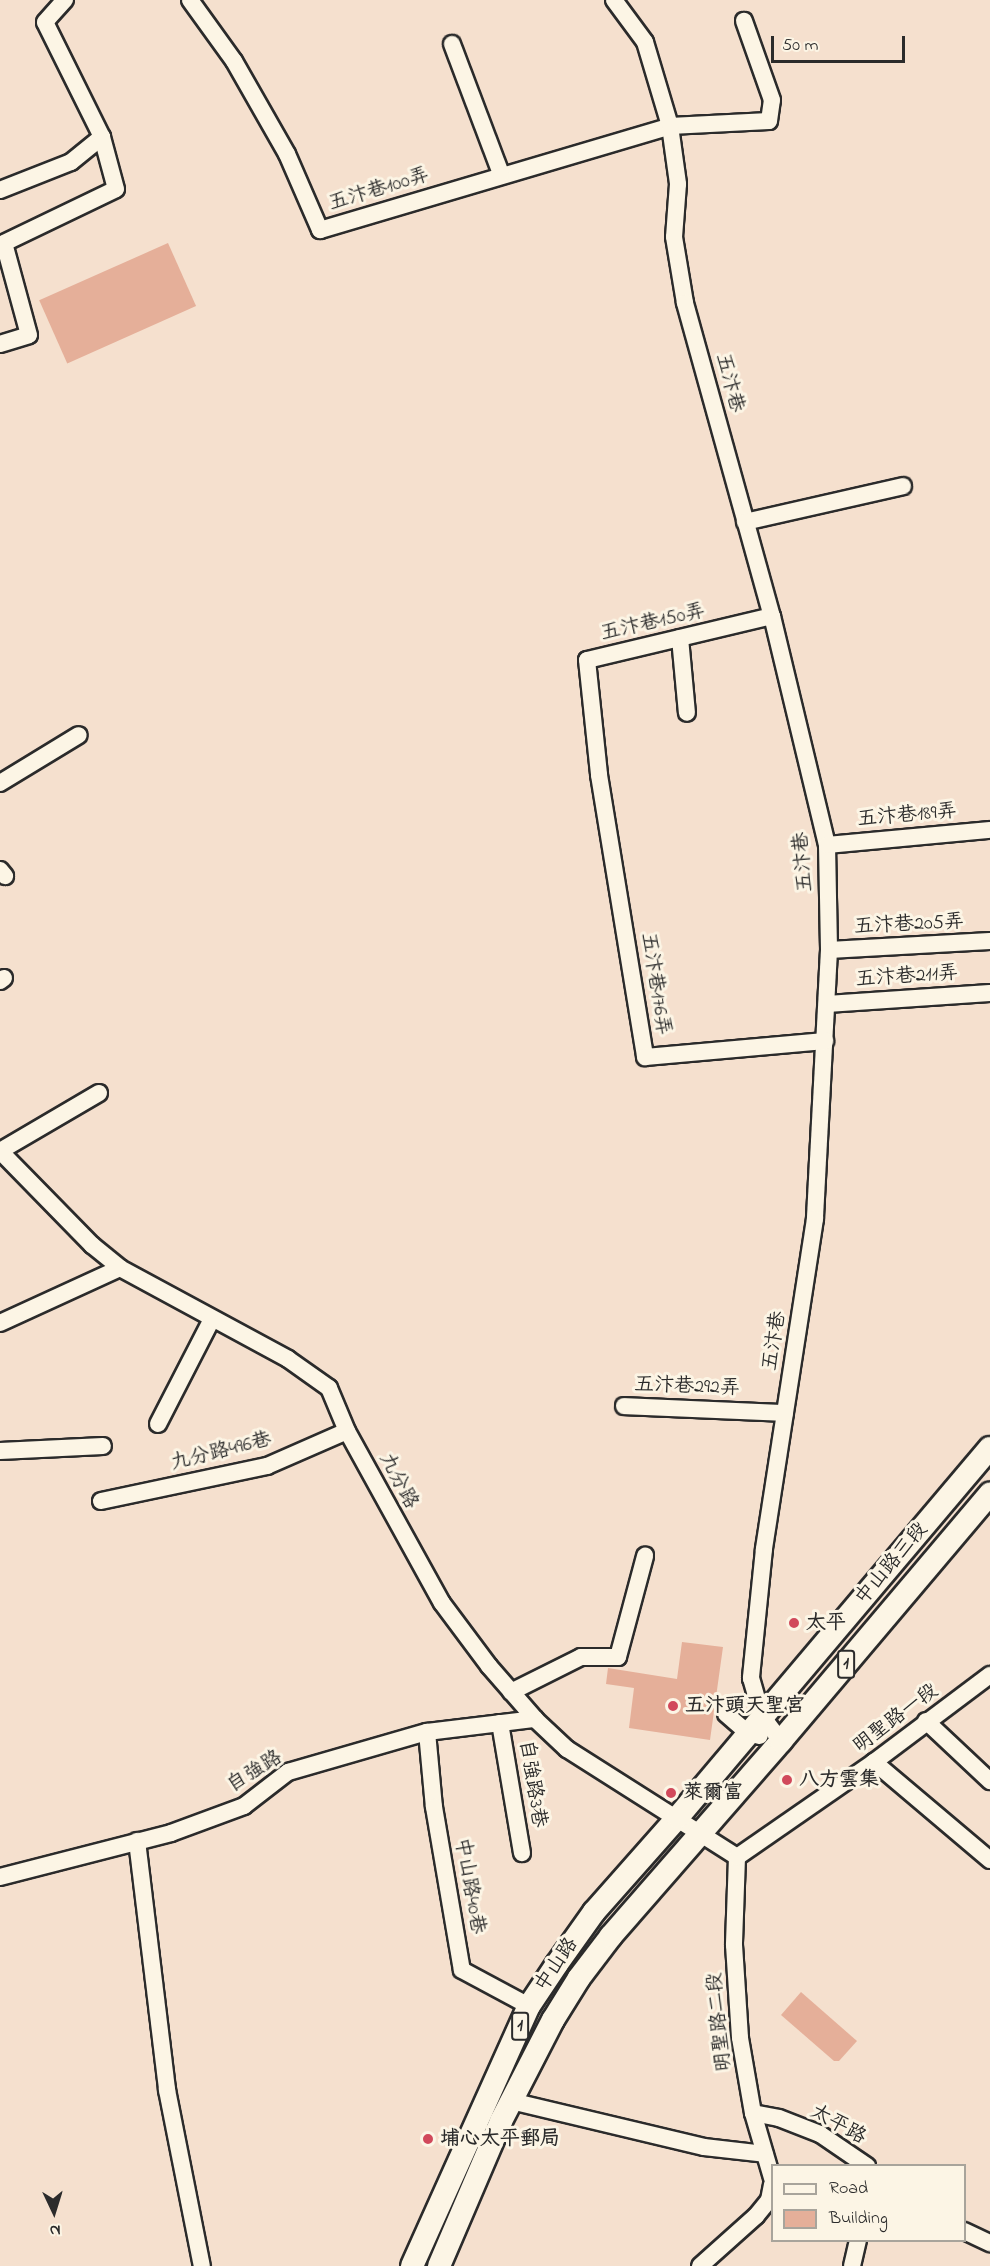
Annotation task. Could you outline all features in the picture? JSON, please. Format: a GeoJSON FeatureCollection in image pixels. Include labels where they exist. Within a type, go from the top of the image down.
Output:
{"type":"FeatureCollection","features":[{"type":"Feature","properties":{"kind":"main road","name":"中山路三段"},"geometry":{"type":"LineString","coordinates":[[678,1817],[990,1448]]}},
{"type":"Feature","properties":{"kind":"main road","name":"中山路三段"},"geometry":{"type":"LineString","coordinates":[[700,1832],[781,1741],[990,1494]]}},
{"type":"Feature","properties":{"kind":"main road","name":"中山路"},"geometry":{"type":"LineString","coordinates":[[412,2266],[529,2006],[594,1912],[678,1817]]}},
{"type":"Feature","properties":{"kind":"main road","name":"中山路"},"geometry":{"type":"LineString","coordinates":[[439,2266],[511,2101],[553,2020],[579,1978],[611,1936],[700,1832]]}},
{"type":"Feature","properties":{"kind":"street"},"geometry":{"type":"LineString","coordinates":[[0,344],[29,335],[4,243],[116,189],[102,137],[45,22],[65,0]]}},
{"type":"Feature","properties":{"kind":"street","name":"五汴巷100弄"},"geometry":{"type":"LineString","coordinates":[[190,0],[234,60],[287,154],[320,231],[501,174],[670,126],[769,121],[772,100],[744,21]]}},
{"type":"Feature","properties":{"kind":"street","name":"五汴巷"},"geometry":{"type":"LineString","coordinates":[[614,0],[645,42],[670,126],[678,184],[674,237],[685,303],[772,616],[827,844],[829,950],[815,1219],[764,1549],[748,1679],[755,1724],[781,1741]]}},
{"type":"Feature","properties":{"kind":"street"},"geometry":{"type":"LineString","coordinates":[[452,44],[501,174]]}},
{"type":"Feature","properties":{"kind":"street"},"geometry":{"type":"LineString","coordinates":[[0,190],[71,162],[102,137]]}},
{"type":"Feature","properties":{"kind":"street"},"geometry":{"type":"LineString","coordinates":[[746,522],[903,486]]}},
{"type":"Feature","properties":{"kind":"street","name":"五汴巷150弄"},"geometry":{"type":"LineString","coordinates":[[599,775],[587,660],[772,616]]}},
{"type":"Feature","properties":{"kind":"street"},"geometry":{"type":"LineString","coordinates":[[680,638],[687,714]]}},
{"type":"Feature","properties":{"kind":"street"},"geometry":{"type":"LineString","coordinates":[[0,783],[79,735]]}},
{"type":"Feature","properties":{"kind":"street","name":"五汴巷176弄"},"geometry":{"type":"LineString","coordinates":[[599,775],[645,1057],[825,1041]]}},
{"type":"Feature","properties":{"kind":"street","name":"五汴巷189弄"},"geometry":{"type":"LineString","coordinates":[[827,844],[990,830]]}},
{"type":"Feature","properties":{"kind":"street","name":"五汴巷205弄"},"geometry":{"type":"LineString","coordinates":[[829,950],[990,942]]}},
{"type":"Feature","properties":{"kind":"street","name":"五汴巷211弄"},"geometry":{"type":"LineString","coordinates":[[827,1004],[990,993]]}},
{"type":"Feature","properties":{"kind":"street"},"geometry":{"type":"LineString","coordinates":[[3,1158],[99,1093]]}},
{"type":"Feature","properties":{"kind":"street","name":"九分路"},"geometry":{"type":"LineString","coordinates":[[3,1158],[92,1245],[120,1268],[288,1359],[329,1388],[347,1431],[442,1603],[511,1692],[535,1719],[567,1749],[678,1817],[737,1857]]}},
{"type":"Feature","properties":{"kind":"street"},"geometry":{"type":"LineString","coordinates":[[0,1323],[120,1268]]}},
{"type":"Feature","properties":{"kind":"street"},"geometry":{"type":"LineString","coordinates":[[158,1424],[212,1319]]}},
{"type":"Feature","properties":{"kind":"street","name":"五汴巷292弄"},"geometry":{"type":"LineString","coordinates":[[624,1406],[785,1413]]}},
{"type":"Feature","properties":{"kind":"street","name":"九分路496巷"},"geometry":{"type":"LineString","coordinates":[[101,1501],[267,1466],[347,1431]]}},
{"type":"Feature","properties":{"kind":"street"},"geometry":{"type":"LineString","coordinates":[[0,1451],[103,1446]]}},
{"type":"Feature","properties":{"kind":"street"},"geometry":{"type":"LineString","coordinates":[[511,1692],[581,1657],[618,1658],[645,1556]]}},
{"type":"Feature","properties":{"kind":"street","name":"明聖路一段"},"geometry":{"type":"LineString","coordinates":[[737,1857],[874,1762],[990,1675]]}},
{"type":"Feature","properties":{"kind":"street"},"geometry":{"type":"LineString","coordinates":[[726,1714],[755,1724]]}},
{"type":"Feature","properties":{"kind":"street","name":"自強路"},"geometry":{"type":"LineString","coordinates":[[0,1877],[171,1833],[244,1806],[288,1772],[427,1732],[535,1719]]}},
{"type":"Feature","properties":{"kind":"street"},"geometry":{"type":"LineString","coordinates":[[926,1721],[990,1781]]}},
{"type":"Feature","properties":{"kind":"street","name":"自強路3巷"},"geometry":{"type":"LineString","coordinates":[[500,1723],[522,1853]]}},
{"type":"Feature","properties":{"kind":"street","name":"中山路40巷"},"geometry":{"type":"LineString","coordinates":[[427,1732],[434,1807],[462,1970],[529,2006]]}},
{"type":"Feature","properties":{"kind":"street"},"geometry":{"type":"LineString","coordinates":[[874,1762],[990,1860]]}},
{"type":"Feature","properties":{"kind":"street"},"geometry":{"type":"LineString","coordinates":[[137,1841],[167,2090],[202,2266]]}},
{"type":"Feature","properties":{"kind":"street","name":"明聖路二段"},"geometry":{"type":"LineString","coordinates":[[737,1857],[734,1945],[740,2038],[753,2113],[771,2175]]}},
{"type":"Feature","properties":{"kind":"street"},"geometry":{"type":"LineString","coordinates":[[511,2101],[704,2147],[765,2154]]}},
{"type":"Feature","properties":{"kind":"street","name":"太平路"},"geometry":{"type":"LineString","coordinates":[[753,2113],[779,2118],[820,2134],[864,2164]]}},
{"type":"Feature","properties":{"kind":"street"},"geometry":{"type":"LineString","coordinates":[[700,2266],[756,2216],[769,2200],[771,2189]]}},
{"type":"Feature","properties":{"kind":"street"},"geometry":{"type":"LineString","coordinates":[[966,2232],[990,2243]]}},
{"type":"Feature","properties":{"kind":"street"},"geometry":{"type":"LineString","coordinates":[[852,2266],[858,2242]]}},
{"type":"Feature","properties":{"kind":"building"},"geometry":{"type":"Polygon","coordinates":[[[168,243],[196,306],[67,363],[39,300],[168,243]]]}},
{"type":"Feature","properties":{"kind":"building"},"geometry":{"type":"Polygon","coordinates":[[[682,1642],[723,1647],[710,1740],[629,1728],[634,1688],[606,1684],[608,1668],[677,1679],[682,1642]]]}},
{"type":"Feature","properties":{"kind":"building"},"geometry":{"type":"Polygon","coordinates":[[[801,1992],[857,2041],[839,2061],[834,2061],[781,2015],[801,1992]]]}},
{"type":"Feature","properties":{"kind":"place","name":"太平"},"geometry":{"type":"Point","coordinates":[794,1623]}},
{"type":"Feature","properties":{"kind":"place","name":"五汴頭天聖宮"},"geometry":{"type":"Point","coordinates":[673,1706]}},
{"type":"Feature","properties":{"kind":"place","name":"八方雲集"},"geometry":{"type":"Point","coordinates":[787,1780]}},
{"type":"Feature","properties":{"kind":"place","name":"萊爾富"},"geometry":{"type":"Point","coordinates":[671,1793]}},
{"type":"Feature","properties":{"kind":"place","name":"埔心太平郵局"},"geometry":{"type":"Point","coordinates":[428,2139]}}]}
